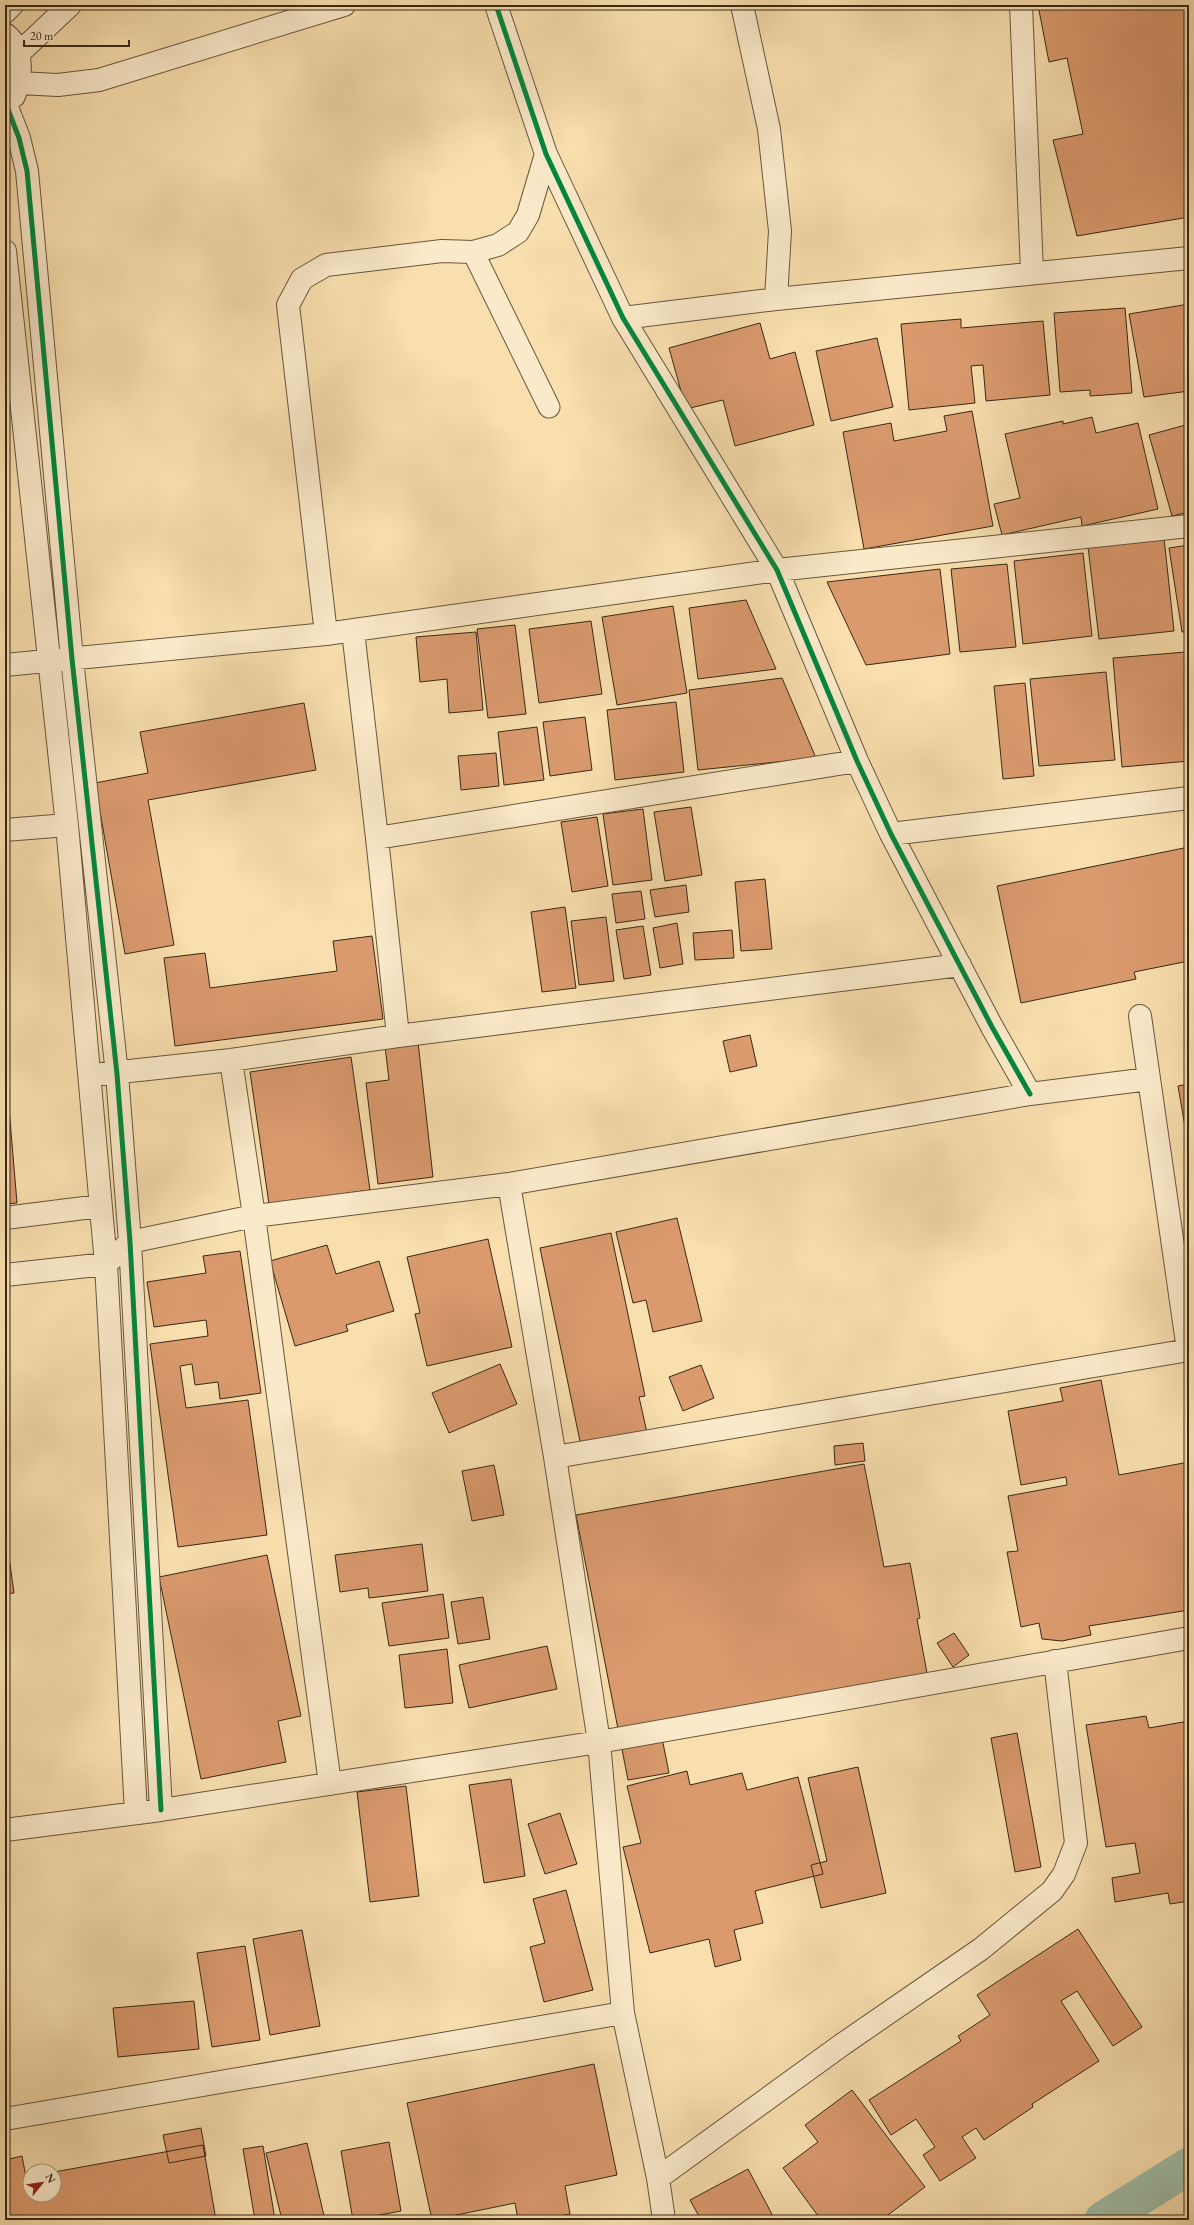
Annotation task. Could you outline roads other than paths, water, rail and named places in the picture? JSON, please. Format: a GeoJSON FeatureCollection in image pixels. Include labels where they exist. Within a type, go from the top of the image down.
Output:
{"type":"FeatureCollection","features":[{"type":"Feature","properties":{"kind":"street"},"geometry":{"type":"LineString","coordinates":[[5,12],[12,5]]}},
{"type":"Feature","properties":{"kind":"street"},"geometry":{"type":"LineString","coordinates":[[18,54],[70,5]]}},
{"type":"Feature","properties":{"kind":"street"},"geometry":{"type":"LineString","coordinates":[[19,83],[58,85],[100,80],[344,5]]}},
{"type":"Feature","properties":{"kind":"street"},"geometry":{"type":"LineString","coordinates":[[496,5],[546,154],[623,318],[777,570],[857,761],[891,834],[1030,1094]]}},
{"type":"Feature","properties":{"kind":"street"},"geometry":{"type":"LineString","coordinates":[[742,5],[769,129],[780,231],[776,299]]}},
{"type":"Feature","properties":{"kind":"street"},"geometry":{"type":"LineString","coordinates":[[1021,5],[1032,272]]}},
{"type":"Feature","properties":{"kind":"street"},"geometry":{"type":"LineString","coordinates":[[5,34],[18,54],[20,68],[19,83],[6,108],[18,138],[27,171],[72,660],[117,1074],[130,1242],[161,1810]]}},
{"type":"Feature","properties":{"kind":"street"},"geometry":{"type":"LineString","coordinates":[[326,634],[288,305],[302,279],[326,265],[442,251],[473,252],[498,245],[518,232],[528,215],[546,154]]}},
{"type":"Feature","properties":{"kind":"street"},"geometry":{"type":"LineString","coordinates":[[5,251],[50,661],[106,1264],[136,1813]]}},
{"type":"Feature","properties":{"kind":"street"},"geometry":{"type":"LineString","coordinates":[[623,318],[776,299],[1032,272],[1189,258]]}},
{"type":"Feature","properties":{"kind":"street"},"geometry":{"type":"LineString","coordinates":[[5,665],[72,660],[353,631],[777,570],[1189,526]]}},
{"type":"Feature","properties":{"kind":"street"},"geometry":{"type":"LineString","coordinates":[[353,631],[398,1036]]}},
{"type":"Feature","properties":{"kind":"street"},"geometry":{"type":"LineString","coordinates":[[377,838],[857,761]]}},
{"type":"Feature","properties":{"kind":"street"},"geometry":{"type":"LineString","coordinates":[[891,834],[1189,798]]}},
{"type":"Feature","properties":{"kind":"street"},"geometry":{"type":"LineString","coordinates":[[5,830],[66,825]]}},
{"type":"Feature","properties":{"kind":"street"},"geometry":{"type":"LineString","coordinates":[[89,1075],[117,1074],[231,1060],[398,1036],[960,965]]}},
{"type":"Feature","properties":{"kind":"street"},"geometry":{"type":"LineString","coordinates":[[555,1457],[1189,1350],[1140,1016]]}},
{"type":"Feature","properties":{"kind":"street"},"geometry":{"type":"LineString","coordinates":[[231,1060],[254,1216],[330,1784]]}},
{"type":"Feature","properties":{"kind":"street"},"geometry":{"type":"LineString","coordinates":[[5,1276],[106,1264],[130,1242],[254,1216],[509,1184],[1030,1094],[1149,1079]]}},
{"type":"Feature","properties":{"kind":"street"},"geometry":{"type":"LineString","coordinates":[[509,1184],[555,1457],[600,1742],[623,2013],[658,2178],[664,2220]]}},
{"type":"Feature","properties":{"kind":"street"},"geometry":{"type":"LineString","coordinates":[[5,1218],[100,1206]]}},
{"type":"Feature","properties":{"kind":"street"},"geometry":{"type":"LineString","coordinates":[[5,1830],[161,1810],[600,1742],[1189,1638]]}},
{"type":"Feature","properties":{"kind":"street"},"geometry":{"type":"LineString","coordinates":[[658,2178],[843,2044],[981,1949],[1052,1891],[1064,1874],[1076,1843],[1055,1661]]}},
{"type":"Feature","properties":{"kind":"street"},"geometry":{"type":"LineString","coordinates":[[5,2119],[623,2013]]}},
{"type":"Feature","properties":{"kind":"lane"},"geometry":{"type":"LineString","coordinates":[[473,252],[549,407]]}},
{"type":"Feature","properties":{"kind":"waterway"},"geometry":{"type":"LineString","coordinates":[[1103,2220],[1189,2166]]}}]}
